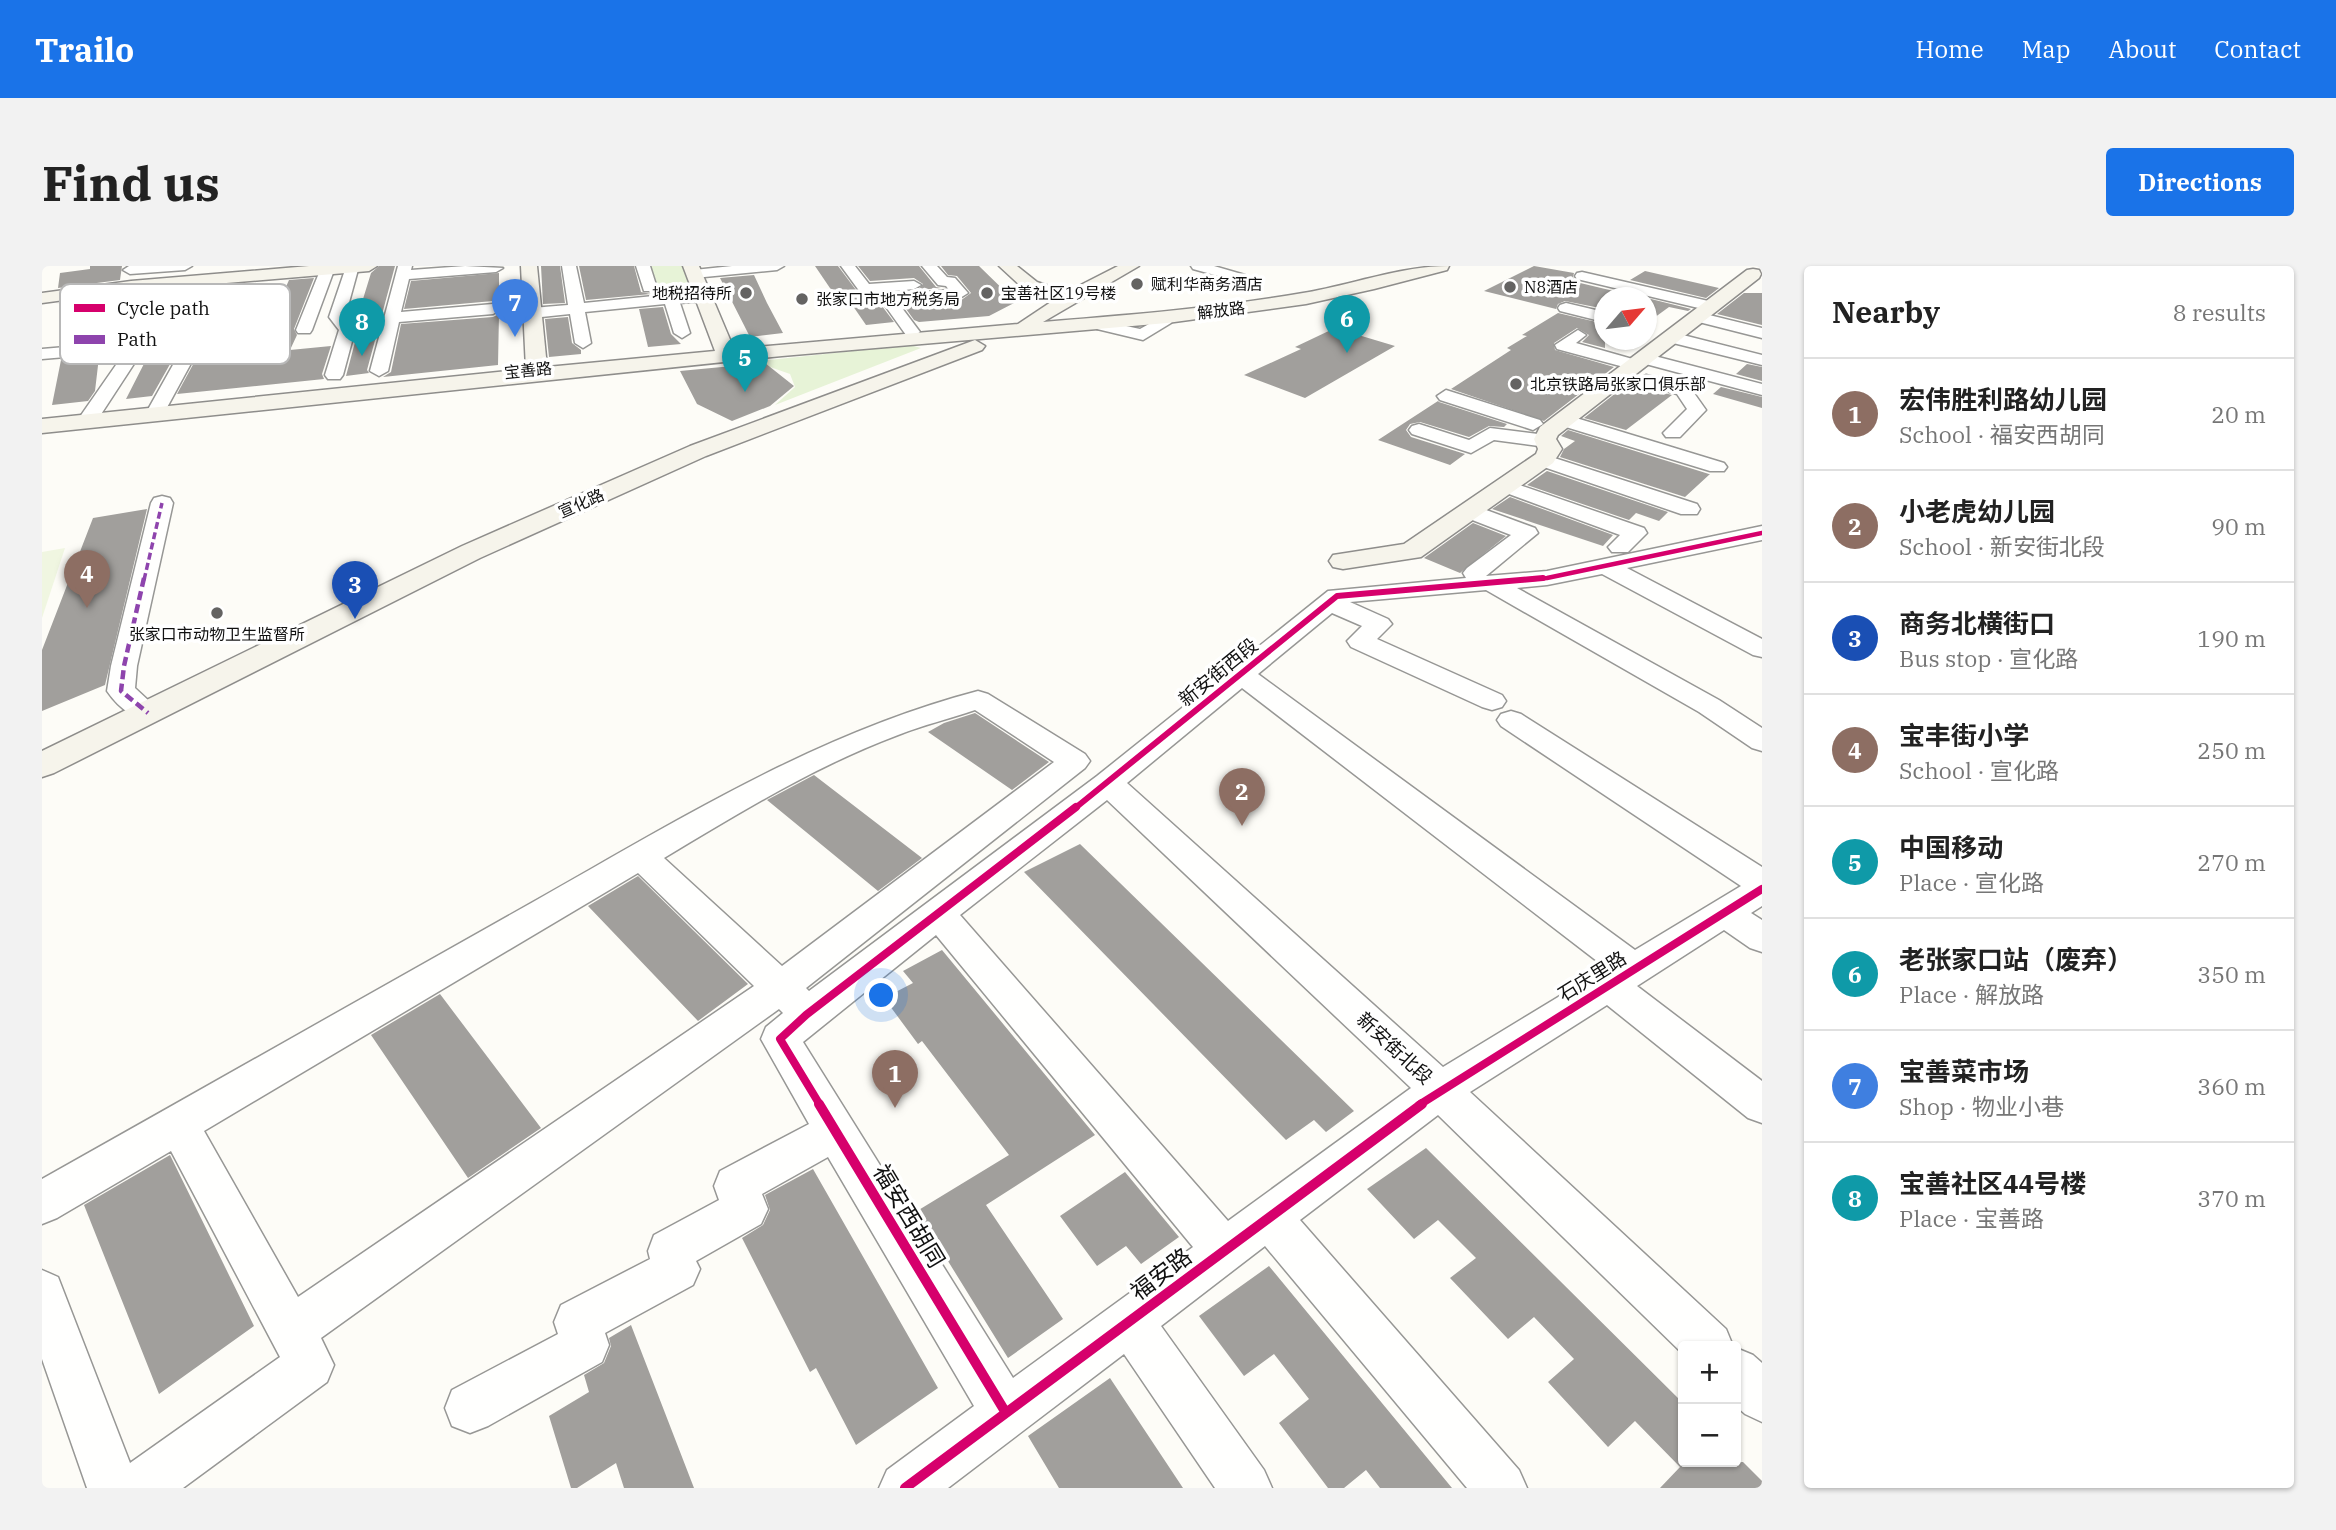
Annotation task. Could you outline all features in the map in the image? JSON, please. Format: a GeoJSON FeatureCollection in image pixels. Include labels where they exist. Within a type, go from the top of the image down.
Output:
{"type":"FeatureCollection","features":[{"type":"Feature","properties":{"kind":"main road"},"geometry":{"type":"LineString","coordinates":[[529,266],[536,372]]}},
{"type":"Feature","properties":{"kind":"main road"},"geometry":{"type":"LineString","coordinates":[[1007,266],[1031,286],[1067,295],[1076,305],[1114,319]]}},
{"type":"Feature","properties":{"kind":"main road","name":"宣化路"},"geometry":{"type":"LineString","coordinates":[[42,750],[142,708],[471,552],[673,463],[1016,325],[1113,266]]}},
{"type":"Feature","properties":{"kind":"main road","name":"宣化路"},"geometry":{"type":"LineString","coordinates":[[1067,295],[1131,266]]}},
{"type":"Feature","properties":{"kind":"main road","name":"解放路"},"geometry":{"type":"LineString","coordinates":[[1114,319],[1346,285],[1419,266]]}},
{"type":"Feature","properties":{"kind":"main road","name":"解放路"},"geometry":{"type":"LineString","coordinates":[[1016,325],[1228,310],[1359,288],[1441,266]]}},
{"type":"Feature","properties":{"kind":"main road"},"geometry":{"type":"LineString","coordinates":[[103,284],[129,278],[186,274],[350,268]]}},
{"type":"Feature","properties":{"kind":"main road"},"geometry":{"type":"LineString","coordinates":[[1727,269],[1757,275]]}},
{"type":"Feature","properties":{"kind":"main road"},"geometry":{"type":"LineString","coordinates":[[1343,561],[1412,551],[1505,486],[1551,438],[1681,323],[1757,275]]}},
{"type":"Feature","properties":{"kind":"main road"},"geometry":{"type":"LineString","coordinates":[[696,280],[726,353]]}},
{"type":"Feature","properties":{"kind":"main road"},"geometry":{"type":"LineString","coordinates":[[42,298],[60,294]]}},
{"type":"Feature","properties":{"kind":"main road","name":"宣化路"},"geometry":{"type":"LineString","coordinates":[[42,765],[142,708],[466,545],[688,446],[1016,325]]}},
{"type":"Feature","properties":{"kind":"main road","name":"宝善路"},"geometry":{"type":"LineString","coordinates":[[42,426],[90,417],[157,410],[1016,325]]}},
{"type":"Feature","properties":{"kind":"main road"},"geometry":{"type":"LineString","coordinates":[[913,335],[941,344],[935,354]]}},
{"type":"Feature","properties":{"kind":"main road","name":"宝善路"},"geometry":{"type":"LineString","coordinates":[[42,418],[90,417]]}},
{"type":"Feature","properties":{"kind":"street"},"geometry":{"type":"LineString","coordinates":[[569,266],[583,343]]}},
{"type":"Feature","properties":{"kind":"street"},"geometry":{"type":"LineString","coordinates":[[643,266],[649,288]]}},
{"type":"Feature","properties":{"kind":"street"},"geometry":{"type":"LineString","coordinates":[[533,313],[750,267],[777,266]]}},
{"type":"Feature","properties":{"kind":"street"},"geometry":{"type":"LineString","coordinates":[[848,266],[865,289],[885,294],[943,282],[929,266]]}},
{"type":"Feature","properties":{"kind":"street"},"geometry":{"type":"LineString","coordinates":[[1198,266],[1240,278]]}},
{"type":"Feature","properties":{"kind":"street"},"geometry":{"type":"LineString","coordinates":[[334,375],[347,330],[338,317],[350,268]]}},
{"type":"Feature","properties":{"kind":"street"},"geometry":{"type":"LineString","coordinates":[[304,330],[317,296],[350,268]]}},
{"type":"Feature","properties":{"kind":"street"},"geometry":{"type":"LineString","coordinates":[[379,371],[404,271],[496,268]]}},
{"type":"Feature","properties":{"kind":"street"},"geometry":{"type":"LineString","coordinates":[[1582,276],[1681,323],[1758,354]]}},
{"type":"Feature","properties":{"kind":"street"},"geometry":{"type":"LineString","coordinates":[[576,302],[671,300],[696,280]]}},
{"type":"Feature","properties":{"kind":"street"},"geometry":{"type":"LineString","coordinates":[[317,296],[345,293]]}},
{"type":"Feature","properties":{"kind":"street"},"geometry":{"type":"LineString","coordinates":[[885,294],[913,335]]}},
{"type":"Feature","properties":{"kind":"street"},"geometry":{"type":"LineString","coordinates":[[671,300],[682,333]]}},
{"type":"Feature","properties":{"kind":"street"},"geometry":{"type":"LineString","coordinates":[[1566,308],[1594,314]]}},
{"type":"Feature","properties":{"kind":"street"},"geometry":{"type":"LineString","coordinates":[[392,318],[494,309]]}},
{"type":"Feature","properties":{"kind":"street"},"geometry":{"type":"LineString","coordinates":[[1114,319],[1143,335]]}},
{"type":"Feature","properties":{"kind":"street"},"geometry":{"type":"LineString","coordinates":[[1114,319],[1143,335]]}},
{"type":"Feature","properties":{"kind":"street"},"geometry":{"type":"LineString","coordinates":[[1143,335],[1165,320]]}},
{"type":"Feature","properties":{"kind":"street"},"geometry":{"type":"LineString","coordinates":[[1681,323],[1762,332]]}},
{"type":"Feature","properties":{"kind":"street"},"geometry":{"type":"LineString","coordinates":[[1577,335],[1563,345],[1634,366],[1762,390]]}},
{"type":"Feature","properties":{"kind":"street"},"geometry":{"type":"LineString","coordinates":[[42,354],[60,352]]}},
{"type":"Feature","properties":{"kind":"street"},"geometry":{"type":"LineString","coordinates":[[90,417],[128,364]]}},
{"type":"Feature","properties":{"kind":"street"},"geometry":{"type":"LineString","coordinates":[[157,410],[185,364]]}},
{"type":"Feature","properties":{"kind":"street"},"geometry":{"type":"LineString","coordinates":[[1634,366],[1683,390],[1697,410],[1673,433]]}},
{"type":"Feature","properties":{"kind":"street"},"geometry":{"type":"LineString","coordinates":[[1446,396],[1551,438],[1689,509]]}},
{"type":"Feature","properties":{"kind":"street"},"geometry":{"type":"LineString","coordinates":[[1419,430],[1471,447],[1490,434],[1551,438],[1717,467]]}},
{"type":"Feature","properties":{"kind":"street"},"geometry":{"type":"LineString","coordinates":[[1505,486],[1636,533],[1613,557],[1762,649]]}},
{"type":"Feature","properties":{"kind":"street"},"geometry":{"type":"LineString","coordinates":[[142,708],[121,691],[124,666],[162,503]]}},
{"type":"Feature","properties":{"kind":"street"},"geometry":{"type":"LineString","coordinates":[[1469,511],[1527,533],[1483,578],[1709,706],[1762,741]]}},
{"type":"Feature","properties":{"kind":"street","name":"新安街西段"},"geometry":{"type":"LineString","coordinates":[[793,1027],[1108,783],[1337,596],[1483,578],[1547,578],[1613,557],[1762,533]]}},
{"type":"Feature","properties":{"kind":"street"},"geometry":{"type":"LineString","coordinates":[[1731,540],[1762,557]]}},
{"type":"Feature","properties":{"kind":"street"},"geometry":{"type":"LineString","coordinates":[[1329,602],[1379,624],[1360,641],[1501,710],[1762,883]]}},
{"type":"Feature","properties":{"kind":"street"},"geometry":{"type":"LineString","coordinates":[[1241,674],[1621,977],[1762,1105]]}},
{"type":"Feature","properties":{"kind":"street"},"geometry":{"type":"LineString","coordinates":[[42,1203],[747,794],[887,729],[978,700],[1074,761],[781,986],[292,1330]]}},
{"type":"Feature","properties":{"kind":"street","name":"新安街北段"},"geometry":{"type":"LineString","coordinates":[[1108,783],[1440,1090],[1704,1341]]}},
{"type":"Feature","properties":{"kind":"street","name":"福安西胡同"},"geometry":{"type":"LineString","coordinates":[[640,856],[781,986],[793,1027],[836,1131],[1006,1413]]}},
{"type":"Feature","properties":{"kind":"street","name":"石庆里路"},"geometry":{"type":"LineString","coordinates":[[1440,1090],[1762,889]]}},
{"type":"Feature","properties":{"kind":"street"},"geometry":{"type":"LineString","coordinates":[[1724,912],[1762,938]]}},
{"type":"Feature","properties":{"kind":"street"},"geometry":{"type":"LineString","coordinates":[[938,913],[1224,1250]]}},
{"type":"Feature","properties":{"kind":"street","name":"福安路"},"geometry":{"type":"LineString","coordinates":[[905,1488],[1440,1090]]}},
{"type":"Feature","properties":{"kind":"street"},"geometry":{"type":"LineString","coordinates":[[139,1488],[310,1365],[178,1124]]}},
{"type":"Feature","properties":{"kind":"street"},"geometry":{"type":"LineString","coordinates":[[470,1408],[585,1345],[578,1322],[677,1269],[670,1251],[746,1209],[735,1185],[836,1131]]}},
{"type":"Feature","properties":{"kind":"street"},"geometry":{"type":"LineString","coordinates":[[1269,1217],[1501,1488]]}},
{"type":"Feature","properties":{"kind":"street"},"geometry":{"type":"LineString","coordinates":[[42,1293],[113,1488]]}},
{"type":"Feature","properties":{"kind":"street"},"geometry":{"type":"LineString","coordinates":[[1129,1321],[1246,1488]]}},
{"type":"Feature","properties":{"kind":"street"},"geometry":{"type":"LineString","coordinates":[[1741,1377],[1762,1397]]}},
{"type":"Feature","properties":{"kind":"green space"},"geometry":{"type":"Polygon","coordinates":[[[646,266],[687,266],[693,282],[652,286],[646,266]]]}},
{"type":"Feature","properties":{"kind":"green space"},"geometry":{"type":"Polygon","coordinates":[[[910,345],[921,348],[775,405],[795,387],[790,374],[770,367],[723,365],[910,345]]]}},
{"type":"Feature","properties":{"kind":"green space"},"geometry":{"type":"Polygon","coordinates":[[[65,548],[42,618],[42,552],[65,548]]]}},
{"type":"Feature","properties":{"kind":"building"},"geometry":{"type":"Polygon","coordinates":[[[90,266],[122,266],[120,280],[60,284],[58,288],[60,273],[90,269],[90,266]]]}},
{"type":"Feature","properties":{"kind":"building"},"geometry":{"type":"Polygon","coordinates":[[[379,266],[395,266],[367,370],[369,373],[346,376],[358,331],[355,325],[371,273],[379,266]]]}},
{"type":"Feature","properties":{"kind":"building"},"geometry":{"type":"Polygon","coordinates":[[[541,266],[560,266],[565,303],[543,304],[541,266]]]}},
{"type":"Feature","properties":{"kind":"building"},"geometry":{"type":"Polygon","coordinates":[[[579,266],[634,266],[641,292],[651,294],[586,300],[579,266]]]}},
{"type":"Feature","properties":{"kind":"building"},"geometry":{"type":"Polygon","coordinates":[[[815,266],[838,266],[859,294],[865,297],[885,295],[879,302],[894,322],[866,325],[844,293],[834,294],[815,266]]]}},
{"type":"Feature","properties":{"kind":"building"},"geometry":{"type":"Polygon","coordinates":[[[858,266],[919,266],[936,287],[941,288],[918,290],[923,284],[914,278],[870,281],[858,266]]]}},
{"type":"Feature","properties":{"kind":"building","name":"宝善社区19号楼"},"geometry":{"type":"Polygon","coordinates":[[[941,266],[979,266],[1016,302],[989,316],[919,322],[914,320],[904,306],[960,301],[971,293],[957,276],[948,275],[941,266]]]}},
{"type":"Feature","properties":{"kind":"building"},"geometry":{"type":"Polygon","coordinates":[[[1534,266],[1574,273],[1576,282],[1597,287],[1594,287],[1594,307],[1565,301],[1558,304],[1556,309],[1484,291],[1534,266]]]}},
{"type":"Feature","properties":{"kind":"building"},"geometry":{"type":"Polygon","coordinates":[[[1645,271],[1719,288],[1706,298],[1630,280],[1645,271]]]}},
{"type":"Feature","properties":{"kind":"building"},"geometry":{"type":"Polygon","coordinates":[[[499,273],[499,304],[493,301],[404,309],[411,281],[499,273]]]}},
{"type":"Feature","properties":{"kind":"building"},"geometry":{"type":"Polygon","coordinates":[[[754,275],[783,333],[750,337],[720,278],[754,275]]]}},
{"type":"Feature","properties":{"kind":"building"},"geometry":{"type":"Polygon","coordinates":[[[314,278],[294,329],[297,335],[290,350],[290,284],[287,284],[289,280],[314,278]]]}},
{"type":"Feature","properties":{"kind":"building"},"geometry":{"type":"Polygon","coordinates":[[[1744,293],[1762,293],[1762,325],[1717,314],[1744,293]]]}},
{"type":"Feature","properties":{"kind":"building"},"geometry":{"type":"Polygon","coordinates":[[[1657,300],[1691,309],[1688,311],[1669,307],[1657,316],[1657,300]]]}},
{"type":"Feature","properties":{"kind":"building"},"geometry":{"type":"Polygon","coordinates":[[[663,307],[671,334],[681,344],[648,347],[639,309],[663,307]]]}},
{"type":"Feature","properties":{"kind":"building"},"geometry":{"type":"Polygon","coordinates":[[[1558,313],[1594,321],[1594,345],[1582,342],[1589,335],[1577,328],[1554,343],[1555,350],[1614,367],[1544,421],[1451,389],[1511,350],[1507,348],[1527,336],[1522,335],[1558,313]]]}},
{"type":"Feature","properties":{"kind":"building"},"geometry":{"type":"Polygon","coordinates":[[[499,314],[498,365],[383,377],[391,372],[401,324],[493,317],[499,314]]]}},
{"type":"Feature","properties":{"kind":"building"},"geometry":{"type":"Polygon","coordinates":[[[568,317],[572,343],[581,350],[581,354],[549,357],[545,319],[568,317]]]}},
{"type":"Feature","properties":{"kind":"building"},"geometry":{"type":"Polygon","coordinates":[[[1335,328],[1395,346],[1305,398],[1244,375],[1301,349],[1295,347],[1335,328]]]}},
{"type":"Feature","properties":{"kind":"building"},"geometry":{"type":"Polygon","coordinates":[[[331,346],[322,374],[324,379],[177,394],[193,364],[290,364],[290,350],[331,346]]]}},
{"type":"Feature","properties":{"kind":"building"},"geometry":{"type":"Polygon","coordinates":[[[765,363],[794,386],[770,406],[732,421],[697,404],[680,371],[765,363]]]}},
{"type":"Feature","properties":{"kind":"building"},"geometry":{"type":"Polygon","coordinates":[[[60,364],[98,364],[95,391],[88,401],[52,405],[60,364]]]}},
{"type":"Feature","properties":{"kind":"building"},"geometry":{"type":"Polygon","coordinates":[[[144,364],[170,364],[152,396],[126,399],[144,364]]]}},
{"type":"Feature","properties":{"kind":"building"},"geometry":{"type":"Polygon","coordinates":[[[1747,364],[1762,367],[1762,381],[1736,374],[1747,364]]]}},
{"type":"Feature","properties":{"kind":"building"},"geometry":{"type":"Polygon","coordinates":[[[1640,374],[1634,379],[1638,386],[1672,395],[1626,430],[1584,418],[1640,374]]]}},
{"type":"Feature","properties":{"kind":"building"},"geometry":{"type":"Polygon","coordinates":[[[1721,387],[1762,397],[1762,408],[1713,394],[1721,387]]]}},
{"type":"Feature","properties":{"kind":"building"},"geometry":{"type":"Polygon","coordinates":[[[1438,401],[1507,424],[1504,427],[1489,426],[1469,437],[1420,422],[1410,424],[1406,430],[1411,437],[1465,454],[1450,465],[1378,440],[1438,401]]]}},
{"type":"Feature","properties":{"kind":"building"},"geometry":{"type":"Polygon","coordinates":[[[1568,430],[1710,474],[1685,497],[1560,457],[1564,449],[1575,441],[1561,436],[1568,430]]]}},
{"type":"Feature","properties":{"kind":"building"},"geometry":{"type":"Polygon","coordinates":[[[1547,471],[1668,512],[1659,521],[1636,513],[1629,520],[1527,485],[1547,471]]]}},
{"type":"Feature","properties":{"kind":"building"},"geometry":{"type":"Polygon","coordinates":[[[1510,497],[1613,535],[1603,546],[1492,509],[1510,497]]]}},
{"type":"Feature","properties":{"kind":"building"},"geometry":{"type":"Polygon","coordinates":[[[147,509],[105,685],[42,711],[42,650],[93,518],[147,509]]]}},
{"type":"Feature","properties":{"kind":"building"},"geometry":{"type":"Polygon","coordinates":[[[1473,523],[1506,536],[1460,573],[1424,558],[1473,523]]]}},
{"type":"Feature","properties":{"kind":"building"},"geometry":{"type":"Polygon","coordinates":[[[975,713],[1049,762],[1012,790],[928,732],[944,723],[975,713]]]}},
{"type":"Feature","properties":{"kind":"building"},"geometry":{"type":"Polygon","coordinates":[[[814,775],[922,858],[878,891],[767,800],[814,775]]]}},
{"type":"Feature","properties":{"kind":"building"},"geometry":{"type":"Polygon","coordinates":[[[1080,844],[1354,1111],[1326,1132],[1314,1120],[1286,1140],[1024,872],[1080,844]]]}},
{"type":"Feature","properties":{"kind":"building"},"geometry":{"type":"Polygon","coordinates":[[[638,876],[748,984],[698,1021],[588,906],[638,876]]]}},
{"type":"Feature","properties":{"kind":"building"},"geometry":{"type":"Polygon","coordinates":[[[942,950],[1095,1135],[986,1205],[1063,1319],[1008,1358],[917,1211],[1009,1155],[922,1041],[918,1044],[884,998],[913,983],[903,971],[942,950]]]}},
{"type":"Feature","properties":{"kind":"building"},"geometry":{"type":"Polygon","coordinates":[[[440,994],[541,1128],[468,1178],[371,1035],[440,994]]]}},
{"type":"Feature","properties":{"kind":"building"},"geometry":{"type":"Polygon","coordinates":[[[1426,1148],[1678,1398],[1678,1465],[1635,1421],[1608,1447],[1548,1382],[1574,1359],[1534,1317],[1508,1339],[1450,1278],[1476,1258],[1438,1220],[1414,1239],[1367,1189],[1426,1148]]]}},
{"type":"Feature","properties":{"kind":"building"},"geometry":{"type":"Polygon","coordinates":[[[170,1155],[254,1326],[159,1394],[84,1205],[170,1155]]]}},
{"type":"Feature","properties":{"kind":"building"},"geometry":{"type":"Polygon","coordinates":[[[813,1169],[938,1388],[856,1445],[816,1368],[810,1372],[742,1238],[763,1225],[770,1210],[765,1195],[813,1169]]]}},
{"type":"Feature","properties":{"kind":"building"},"geometry":{"type":"Polygon","coordinates":[[[1125,1172],[1179,1237],[1141,1264],[1126,1246],[1097,1266],[1060,1216],[1125,1172]]]}},
{"type":"Feature","properties":{"kind":"building"},"geometry":{"type":"Polygon","coordinates":[[[1269,1266],[1452,1488],[1380,1488],[1366,1470],[1344,1488],[1328,1488],[1279,1423],[1309,1399],[1274,1354],[1244,1376],[1199,1316],[1269,1266]]]}},
{"type":"Feature","properties":{"kind":"building"},"geometry":{"type":"Polygon","coordinates":[[[631,1325],[694,1488],[624,1488],[616,1463],[577,1488],[571,1488],[549,1416],[589,1392],[584,1375],[604,1363],[611,1346],[609,1338],[631,1325]]]}},
{"type":"Feature","properties":{"kind":"building"},"geometry":{"type":"Polygon","coordinates":[[[1110,1378],[1183,1488],[1059,1488],[1028,1436],[1110,1378]]]}},
{"type":"Feature","properties":{"kind":"building"},"geometry":{"type":"Polygon","coordinates":[[[1741,1462],[1762,1481],[1762,1488],[1660,1488],[1680,1467],[1741,1467],[1741,1462]]]}},
{"type":"Feature","properties":{"kind":"marked path"},"geometry":{"type":"LineString","coordinates":[[148,713],[121,691],[124,666],[162,503]]}},
{"type":"Feature","properties":{"kind":"cycle path"},"geometry":{"type":"LineString","coordinates":[[1006,1413],[780,1039],[806,1015],[1108,783],[1337,596],[1547,578],[1762,533]]}},
{"type":"Feature","properties":{"kind":"cycle path"},"geometry":{"type":"LineString","coordinates":[[905,1488],[1440,1090],[1762,889]]}},
{"type":"Feature","properties":{"kind":"place","name":"赋利华商务酒店"},"geometry":{"type":"Point","coordinates":[1137,284]}},
{"type":"Feature","properties":{"kind":"place","name":"N8酒店"},"geometry":{"type":"Point","coordinates":[1510,287]}},
{"type":"Feature","properties":{"kind":"place","name":"地税招待所"},"geometry":{"type":"Point","coordinates":[746,293]}},
{"type":"Feature","properties":{"kind":"place","name":"宝善社区19号楼"},"geometry":{"type":"Point","coordinates":[987,293]}},
{"type":"Feature","properties":{"kind":"place","name":"张家口市地方税务局"},"geometry":{"type":"Point","coordinates":[802,299]}},
{"type":"Feature","properties":{"kind":"place","name":"宝善菜市场"},"geometry":{"type":"Point","coordinates":[515,337]}},
{"type":"Feature","properties":{"kind":"place","name":"老张家口站（废弃）"},"geometry":{"type":"Point","coordinates":[1347,353]}},
{"type":"Feature","properties":{"kind":"place","name":"宝善社区44号楼"},"geometry":{"type":"Point","coordinates":[362,356]}},
{"type":"Feature","properties":{"kind":"place","name":"北京铁路局张家口俱乐部"},"geometry":{"type":"Point","coordinates":[1516,384]}},
{"type":"Feature","properties":{"kind":"place","name":"中国移动"},"geometry":{"type":"Point","coordinates":[745,392]}},
{"type":"Feature","properties":{"kind":"place","name":"宝丰街小学"},"geometry":{"type":"Point","coordinates":[87,608]}},
{"type":"Feature","properties":{"kind":"place","name":"张家口市动物卫生监督所"},"geometry":{"type":"Point","coordinates":[217,613]}},
{"type":"Feature","properties":{"kind":"place","name":"商务北横街口"},"geometry":{"type":"Point","coordinates":[355,619]}},
{"type":"Feature","properties":{"kind":"place","name":"小老虎幼儿园"},"geometry":{"type":"Point","coordinates":[1242,826]}},
{"type":"Feature","properties":{"kind":"place","name":"宏伟胜利路幼儿园"},"geometry":{"type":"Point","coordinates":[895,1108]}}]}
